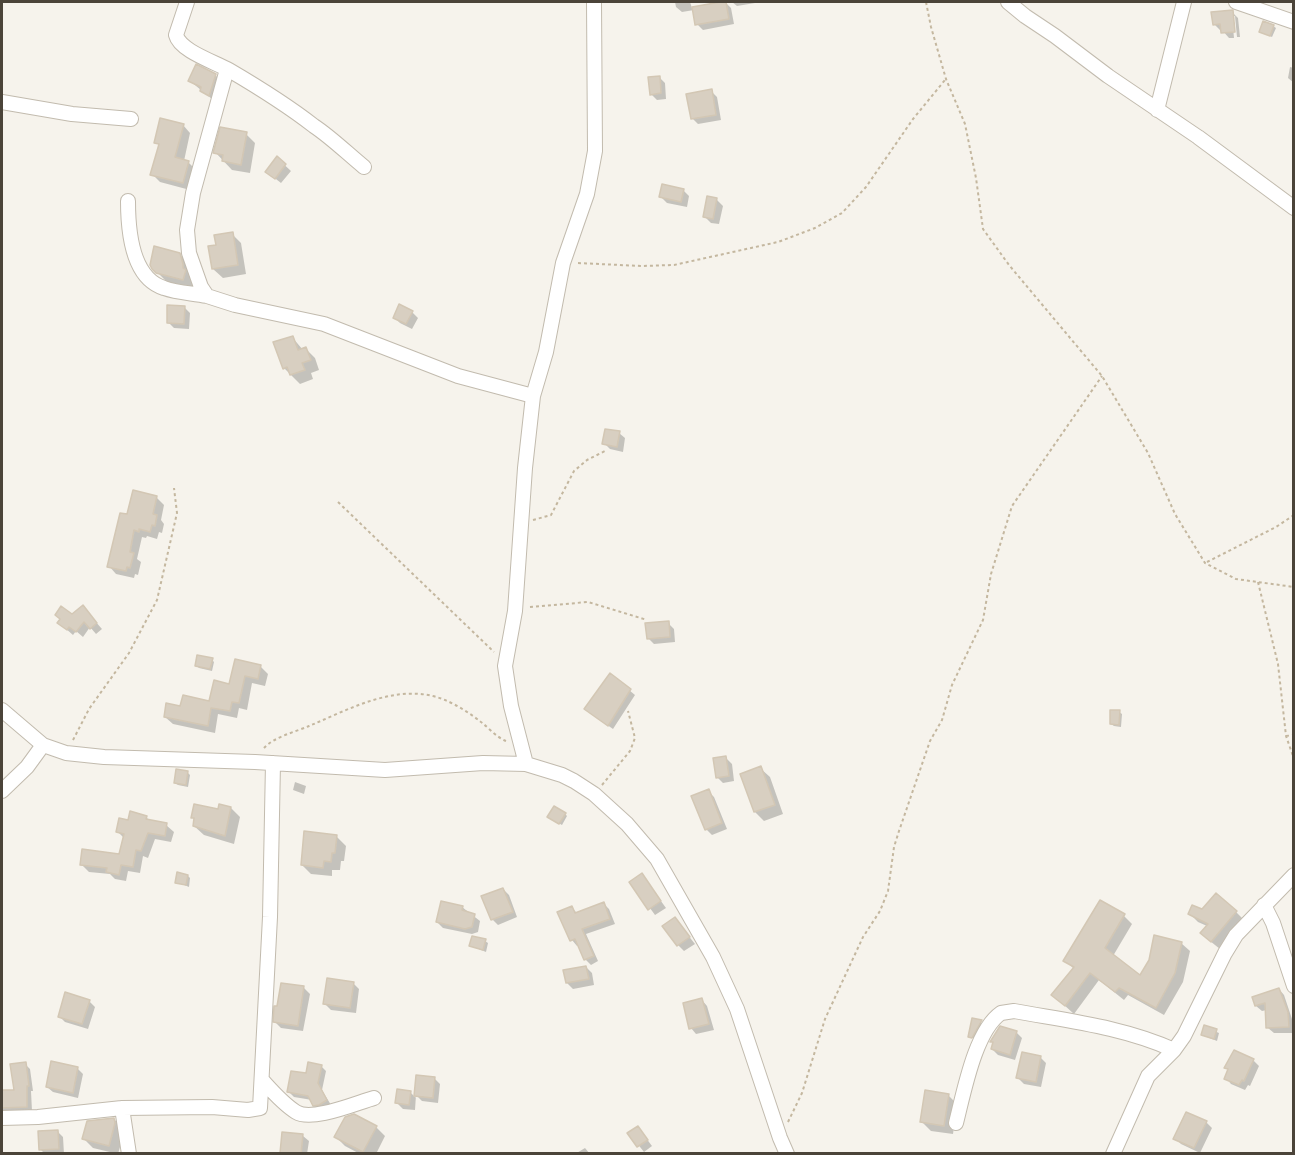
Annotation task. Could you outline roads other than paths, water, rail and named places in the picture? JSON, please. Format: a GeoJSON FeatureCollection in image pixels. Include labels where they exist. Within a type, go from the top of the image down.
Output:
{"type":"FeatureCollection","features":[{"type":"Feature","properties":{"kind":"street"},"geometry":{"type":"LineString","coordinates":[[187,2],[181,14],[177,38],[195,54],[227,69],[315,126],[364,167]]}},
{"type":"Feature","properties":{"kind":"street"},"geometry":{"type":"LineString","coordinates":[[525,764],[511,706],[505,666],[515,610],[533,396],[546,352],[563,263],[587,194],[596,151],[594,2]]}},
{"type":"Feature","properties":{"kind":"street"},"geometry":{"type":"LineString","coordinates":[[1008,2],[1108,76],[1198,137],[1293,208]]}},
{"type":"Feature","properties":{"kind":"street"},"geometry":{"type":"LineString","coordinates":[[1156,110],[1184,2]]}},
{"type":"Feature","properties":{"kind":"street"},"geometry":{"type":"LineString","coordinates":[[1236,2],[1293,22]]}},
{"type":"Feature","properties":{"kind":"street"},"geometry":{"type":"LineString","coordinates":[[207,296],[201,287],[189,253],[187,230],[193,193],[227,69]]}},
{"type":"Feature","properties":{"kind":"street"},"geometry":{"type":"LineString","coordinates":[[2,102],[72,114],[131,119]]}},
{"type":"Feature","properties":{"kind":"street"},"geometry":{"type":"LineString","coordinates":[[128,201],[128,221],[142,269],[147,278],[165,289],[207,296],[235,305],[324,324],[458,376],[533,396]]}},
{"type":"Feature","properties":{"kind":"street"},"geometry":{"type":"LineString","coordinates":[[2,710],[43,745],[66,753],[125,758],[255,762],[385,770],[525,764],[562,775],[594,794],[627,824],[657,860],[713,957],[737,1009],[783,1149]]}},
{"type":"Feature","properties":{"kind":"street"},"geometry":{"type":"LineString","coordinates":[[2,791],[27,767],[43,745]]}},
{"type":"Feature","properties":{"kind":"street"},"geometry":{"type":"LineString","coordinates":[[2,1118],[38,1117],[122,1108],[258,1109],[261,1101],[270,917],[273,763]]}},
{"type":"Feature","properties":{"kind":"street"},"geometry":{"type":"LineString","coordinates":[[1113,1154],[1148,1076],[1174,1050],[1195,1017],[1236,935],[1293,875]]}},
{"type":"Feature","properties":{"kind":"street"},"geometry":{"type":"LineString","coordinates":[[1264,905],[1273,923],[1293,986]]}},
{"type":"Feature","properties":{"kind":"street"},"geometry":{"type":"LineString","coordinates":[[956,1123],[969,1073],[984,1030],[1001,1012],[1014,1011],[1124,1032],[1148,1038],[1174,1050]]}},
{"type":"Feature","properties":{"kind":"street"},"geometry":{"type":"LineString","coordinates":[[262,1080],[296,1112],[305,1115],[320,1114],[374,1098]]}},
{"type":"Feature","properties":{"kind":"street"},"geometry":{"type":"LineString","coordinates":[[122,1108],[129,1154]]}}]}
